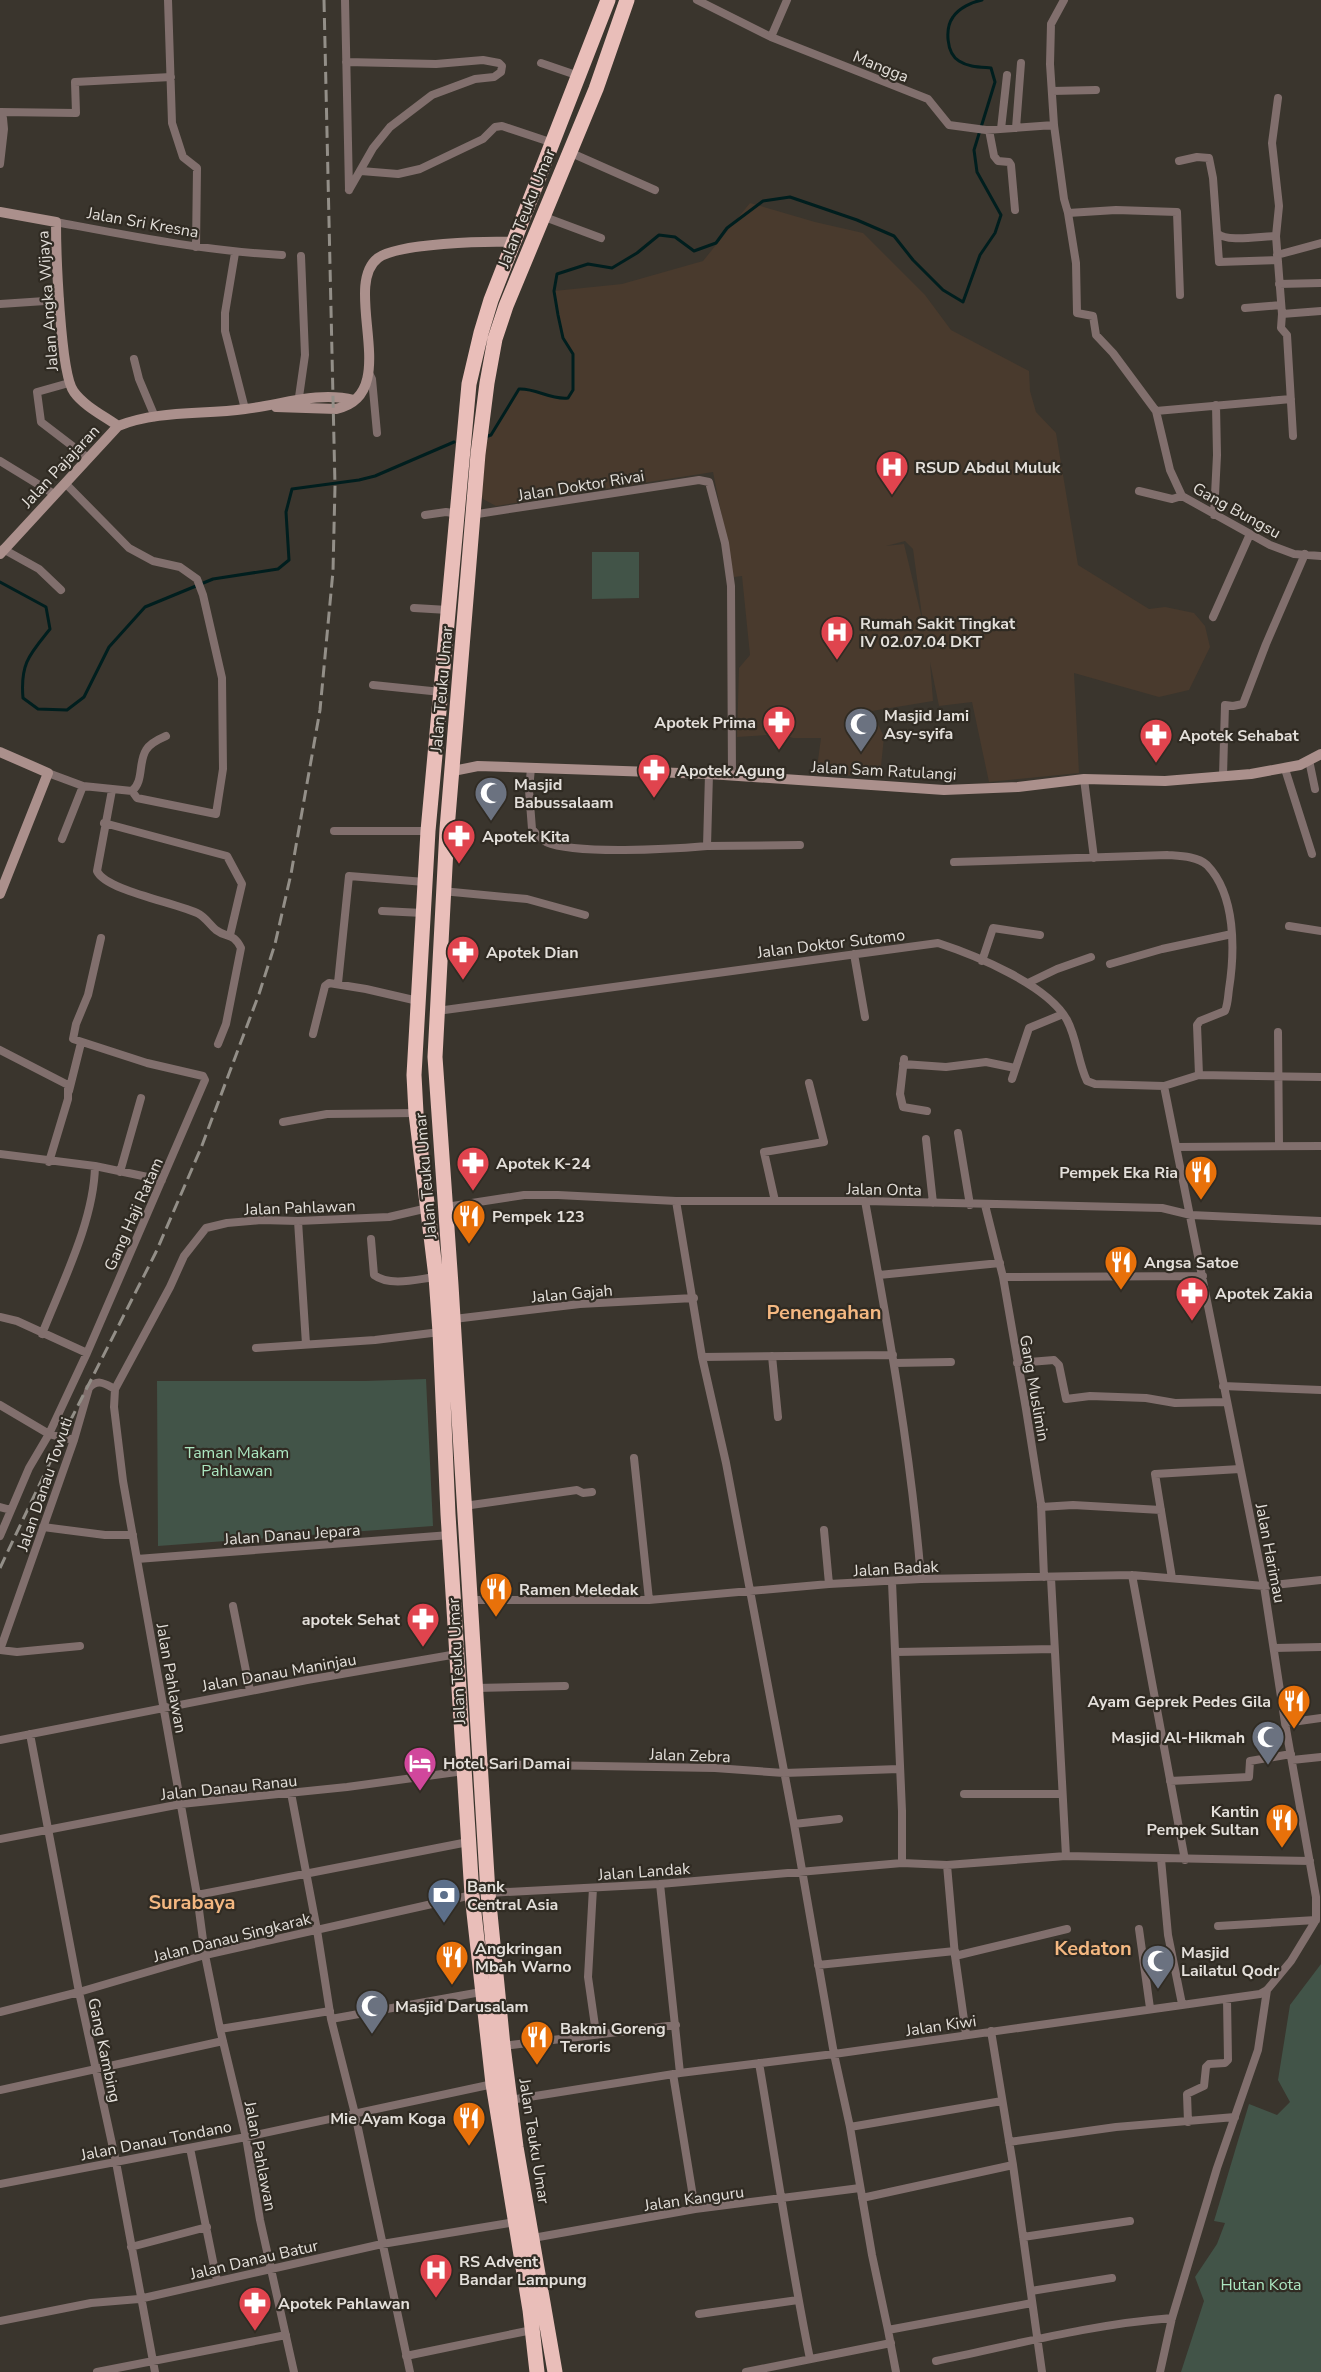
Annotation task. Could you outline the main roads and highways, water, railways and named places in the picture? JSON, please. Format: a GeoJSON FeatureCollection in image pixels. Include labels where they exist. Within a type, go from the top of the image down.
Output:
{"type":"FeatureCollection","features":[{"type":"Feature","properties":{"kind":"highway","name":"Jalan Teuku Umar"},"geometry":{"type":"LineString","coordinates":[[449,1370],[441,1332],[416,1113],[414,1075],[428,831],[469,384],[484,322],[608,0]]}},
{"type":"Feature","properties":{"kind":"highway","name":"Jalan Teuku Umar"},"geometry":{"type":"LineString","coordinates":[[509,2148],[510,2100],[488,1893],[471,1600],[456,1506],[449,1370],[453,1319],[435,1074],[442,891],[473,515],[485,395],[495,339],[542,216],[596,88],[627,0]]}},
{"type":"Feature","properties":{"kind":"highway"},"geometry":{"type":"LineString","coordinates":[[441,686],[460,680]]}},
{"type":"Feature","properties":{"kind":"highway"},"geometry":{"type":"LineString","coordinates":[[436,734],[455,735]]}},
{"type":"Feature","properties":{"kind":"highway","name":"Jalan Teuku Umar"},"geometry":{"type":"LineString","coordinates":[[456,1506],[450,1535],[468,1842],[481,1992],[493,2084],[514,2173],[533,2238],[555,2372]]}},
{"type":"Feature","properties":{"kind":"highway","name":"Jalan Teuku Umar"},"geometry":{"type":"LineString","coordinates":[[514,2173],[514,2222],[537,2372]]}},
{"type":"Feature","properties":{"kind":"waterway"},"geometry":{"type":"LineString","coordinates":[[485,437],[491,435],[519,389],[561,398],[568,398],[573,390],[573,354],[563,338],[554,291],[557,274],[588,264],[612,268],[637,253],[659,235],[675,237],[694,251],[716,243],[727,228],[763,201],[790,197],[857,220],[894,236],[913,260],[943,290],[963,302],[980,255],[995,233],[1001,215],[977,172],[974,150],[995,82],[991,68],[970,66],[959,61],[951,52],[948,40],[950,22],[956,14],[966,6],[982,0]]}},
{"type":"Feature","properties":{"kind":"waterway"},"geometry":{"type":"LineString","coordinates":[[0,582],[46,607],[50,629],[37,645],[25,667],[23,698],[38,709],[67,710],[84,697],[109,647],[145,607],[213,579],[278,569],[289,560],[286,512],[292,489],[375,476],[454,442]]}},
{"type":"Feature","properties":{"kind":"railway"},"geometry":{"type":"LineString","coordinates":[[0,1568],[62,1437],[156,1252],[201,1148],[259,994],[275,944],[291,874],[320,710],[333,571],[335,486],[324,0]]}},
{"type":"Feature","properties":{"kind":"place","name":"RSUD Abdul Muluk"},"geometry":{"type":"Point","coordinates":[892,496]}},
{"type":"Feature","properties":{"kind":"place","name":"Rumah Sakit Tingkat IV 02.07.04 DKT"},"geometry":{"type":"Point","coordinates":[837,661]}},
{"type":"Feature","properties":{"kind":"place","name":"Apotek Prima"},"geometry":{"type":"Point","coordinates":[779,751]}},
{"type":"Feature","properties":{"kind":"place","name":"Masjid Jami Asy-syifa"},"geometry":{"type":"Point","coordinates":[861,753]}},
{"type":"Feature","properties":{"kind":"place","name":"Apotek Sehabat"},"geometry":{"type":"Point","coordinates":[1156,764]}},
{"type":"Feature","properties":{"kind":"place","name":"Apotek Agung"},"geometry":{"type":"Point","coordinates":[654,799]}},
{"type":"Feature","properties":{"kind":"place","name":"Masjid Babussalaam"},"geometry":{"type":"Point","coordinates":[491,822]}},
{"type":"Feature","properties":{"kind":"place","name":"Apotek Kita"},"geometry":{"type":"Point","coordinates":[459,865]}},
{"type":"Feature","properties":{"kind":"place","name":"Apotek Dian"},"geometry":{"type":"Point","coordinates":[463,981]}},
{"type":"Feature","properties":{"kind":"place","name":"Apotek K-24"},"geometry":{"type":"Point","coordinates":[473,1192]}},
{"type":"Feature","properties":{"kind":"place","name":"Pempek Eka Ria"},"geometry":{"type":"Point","coordinates":[1201,1201]}},
{"type":"Feature","properties":{"kind":"place","name":"Pempek 123"},"geometry":{"type":"Point","coordinates":[469,1245]}},
{"type":"Feature","properties":{"kind":"place","name":"Angsa Satoe"},"geometry":{"type":"Point","coordinates":[1121,1291]}},
{"type":"Feature","properties":{"kind":"place","name":"Apotek Zakia"},"geometry":{"type":"Point","coordinates":[1192,1322]}},
{"type":"Feature","properties":{"kind":"place","name":"Ramen Meledak"},"geometry":{"type":"Point","coordinates":[496,1618]}},
{"type":"Feature","properties":{"kind":"place","name":"apotek Sehat"},"geometry":{"type":"Point","coordinates":[423,1648]}},
{"type":"Feature","properties":{"kind":"place","name":"Ayam Geprek Pedes Gila"},"geometry":{"type":"Point","coordinates":[1294,1730]}},
{"type":"Feature","properties":{"kind":"place","name":"Masjid Al-Hikmah"},"geometry":{"type":"Point","coordinates":[1268,1766]}},
{"type":"Feature","properties":{"kind":"place","name":"Hotel Sari Damai"},"geometry":{"type":"Point","coordinates":[420,1792]}},
{"type":"Feature","properties":{"kind":"place","name":"Kantin Pempek Sultan"},"geometry":{"type":"Point","coordinates":[1282,1849]}},
{"type":"Feature","properties":{"kind":"place","name":"Bank Central Asia"},"geometry":{"type":"Point","coordinates":[444,1924]}},
{"type":"Feature","properties":{"kind":"place","name":"Angkringan Mbah Warno"},"geometry":{"type":"Point","coordinates":[452,1986]}},
{"type":"Feature","properties":{"kind":"place","name":"Masjid Lailatul Qodr"},"geometry":{"type":"Point","coordinates":[1158,1990]}},
{"type":"Feature","properties":{"kind":"place","name":"Masjid Darusalam"},"geometry":{"type":"Point","coordinates":[372,2035]}},
{"type":"Feature","properties":{"kind":"place","name":"Bakmi Goreng Teroris"},"geometry":{"type":"Point","coordinates":[537,2066]}},
{"type":"Feature","properties":{"kind":"place","name":"Mie Ayam Koga"},"geometry":{"type":"Point","coordinates":[469,2147]}},
{"type":"Feature","properties":{"kind":"place","name":"RS Advent Bandar Lampung"},"geometry":{"type":"Point","coordinates":[436,2299]}},
{"type":"Feature","properties":{"kind":"place","name":"Apotek Pahlawan"},"geometry":{"type":"Point","coordinates":[255,2332]}},
{"type":"Feature","properties":{"kind":"district","name":"Penengahan"},"geometry":{"type":"Point","coordinates":[824,1312]}},
{"type":"Feature","properties":{"kind":"district","name":"Surabaya"},"geometry":{"type":"Point","coordinates":[192,1902]}},
{"type":"Feature","properties":{"kind":"district","name":"Kedaton"},"geometry":{"type":"Point","coordinates":[1093,1948]}},
{"type":"Feature","properties":{"kind":"park label","name":"Taman Makam Pahlawan"},"geometry":{"type":"Point","coordinates":[237,1461]}},
{"type":"Feature","properties":{"kind":"park label","name":"Hutan Kota"},"geometry":{"type":"Point","coordinates":[1261,2284]}}]}
